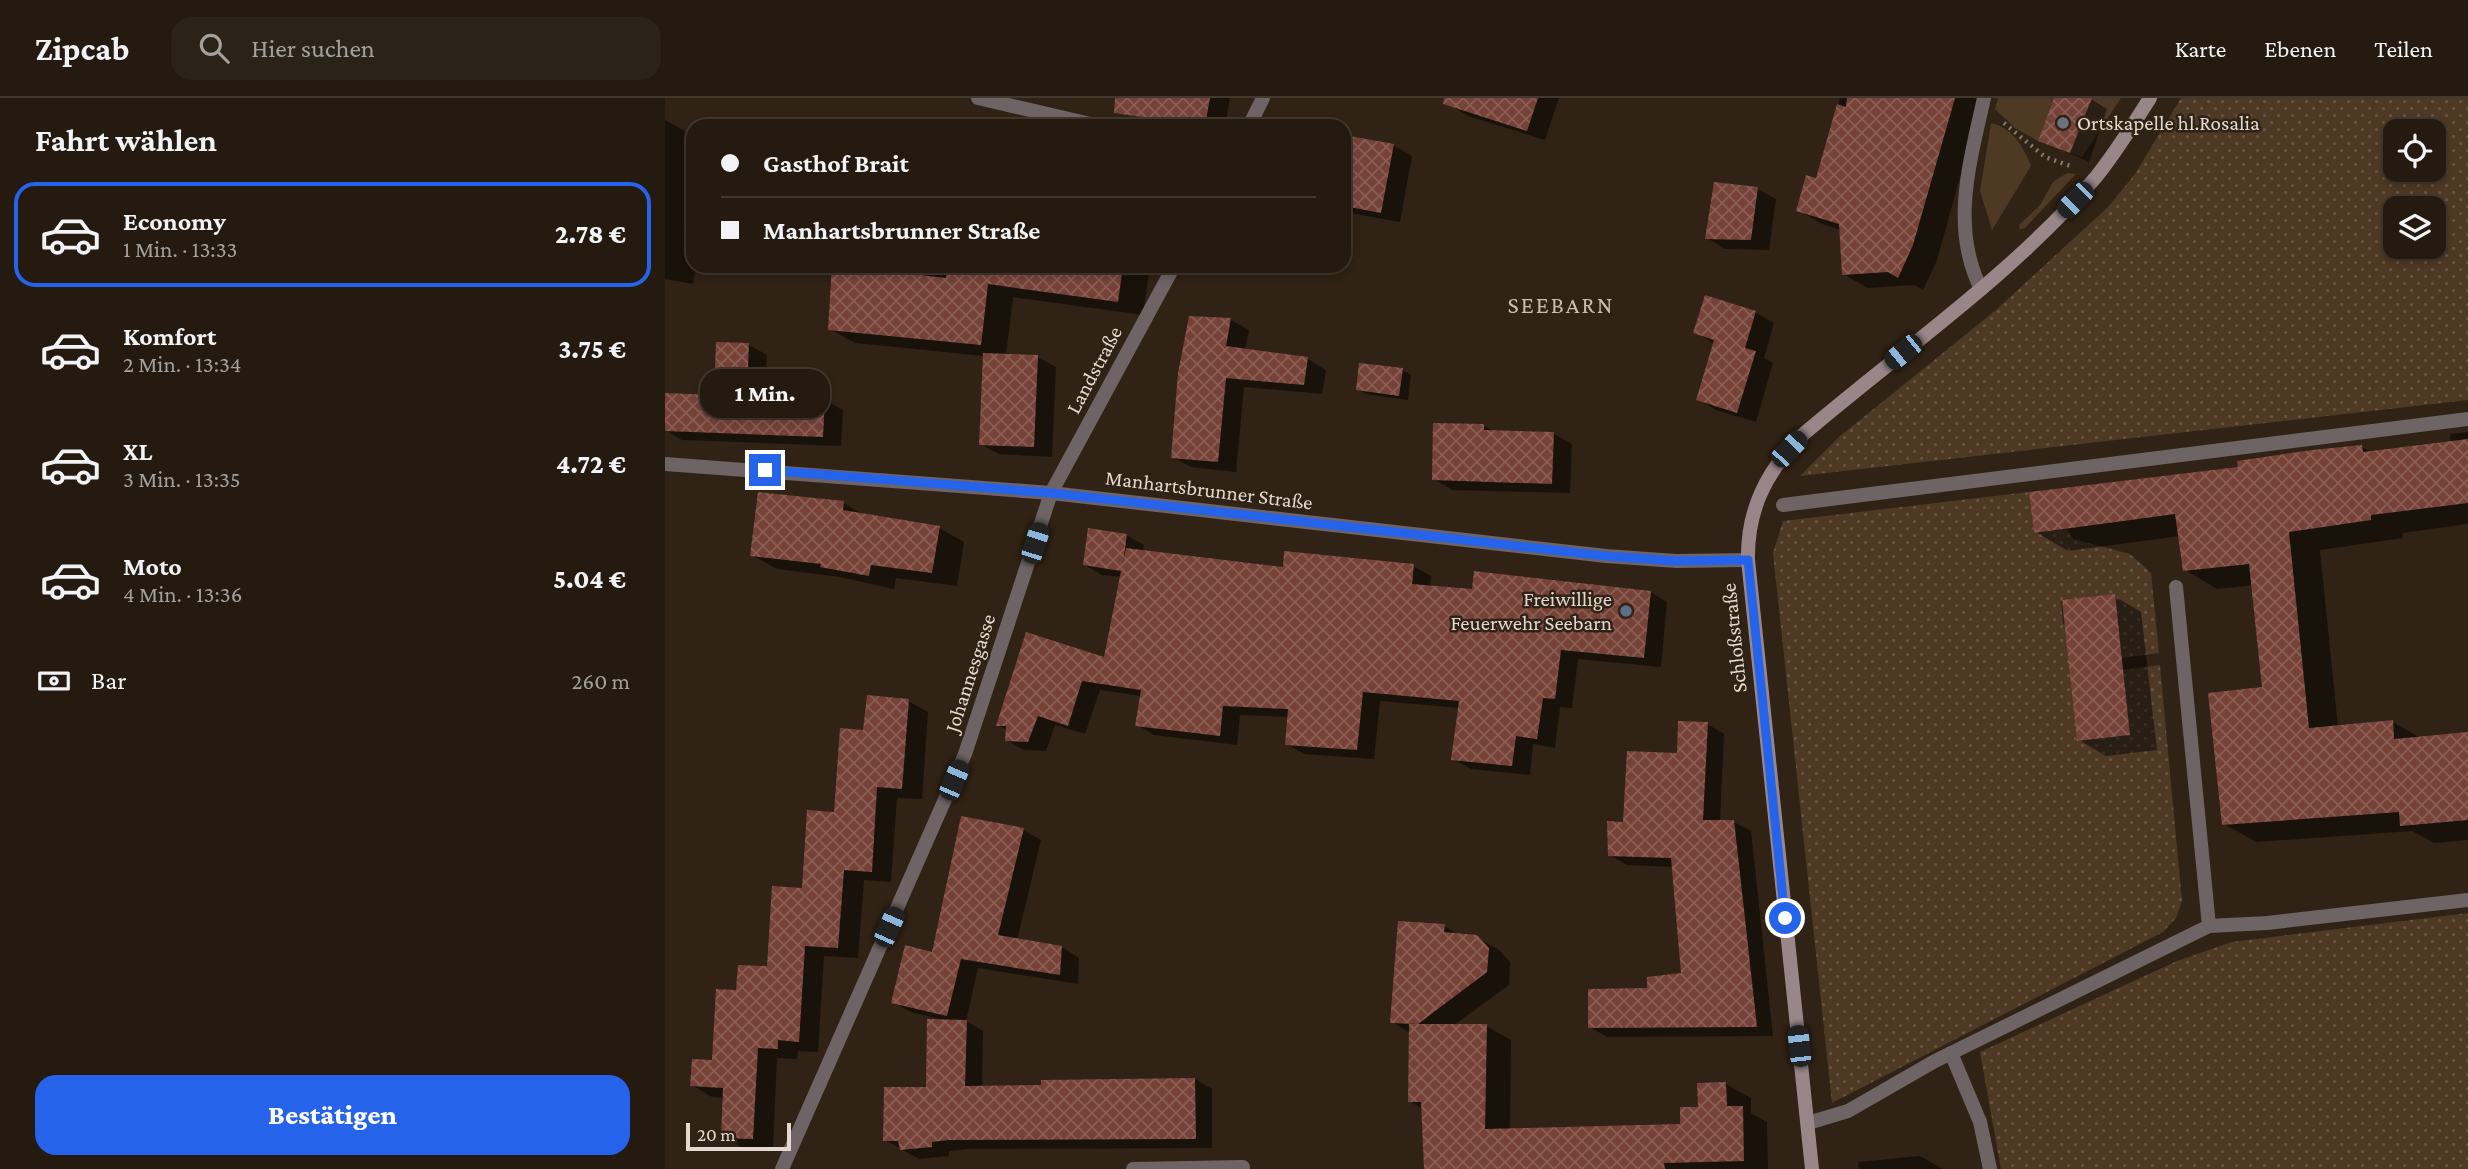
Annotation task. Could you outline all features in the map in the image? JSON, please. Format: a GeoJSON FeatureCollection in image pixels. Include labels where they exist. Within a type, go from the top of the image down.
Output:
{"type":"FeatureCollection","features":[{"type":"Feature","properties":{"kind":"main road","name":"Schloßstraße"},"geometry":{"type":"LineString","coordinates":[[1812,1169],[1748,560],[1752,514],[1779,460],[1826,414],[1981,289],[2027,248],[2097,175],[2150,98]]}},
{"type":"Feature","properties":{"kind":"street"},"geometry":{"type":"LineString","coordinates":[[978,98],[1069,119]]}},
{"type":"Feature","properties":{"kind":"street"},"geometry":{"type":"LineString","coordinates":[[1252,119],[1263,98]]}},
{"type":"Feature","properties":{"kind":"street"},"geometry":{"type":"LineString","coordinates":[[1981,289],[1968,259],[1964,202],[1983,102]]}},
{"type":"Feature","properties":{"kind":"street","name":"Landstraße"},"geometry":{"type":"LineString","coordinates":[[1051,493],[1170,273]]}},
{"type":"Feature","properties":{"kind":"street"},"geometry":{"type":"LineString","coordinates":[[1783,505],[2468,419]]}},
{"type":"Feature","properties":{"kind":"street","name":"Manhartsbrunner Straße"},"geometry":{"type":"LineString","coordinates":[[665,464],[1051,493],[1606,556],[1676,561],[1748,560]]}},
{"type":"Feature","properties":{"kind":"street","name":"Johannesgasse"},"geometry":{"type":"LineString","coordinates":[[783,1169],[965,754],[1051,493]]}},
{"type":"Feature","properties":{"kind":"street"},"geometry":{"type":"LineString","coordinates":[[2176,587],[2209,926]]}},
{"type":"Feature","properties":{"kind":"street"},"geometry":{"type":"LineString","coordinates":[[1808,1123],[1848,1111],[1951,1053],[2209,926],[2267,923],[2468,900]]}},
{"type":"Feature","properties":{"kind":"street"},"geometry":{"type":"LineString","coordinates":[[1951,1053],[1980,1122],[1990,1169]]}},
{"type":"Feature","properties":{"kind":"street"},"geometry":{"type":"LineString","coordinates":[[1133,1169],[1243,1167]]}},
{"type":"Feature","properties":{"kind":"path"},"geometry":{"type":"LineString","coordinates":[[1983,102],[2045,157],[2097,175]]}},
{"type":"Feature","properties":{"kind":"shaded area"},"geometry":{"type":"Polygon","coordinates":[[[1998,98],[2054,98],[2038,141],[2015,128],[1995,109],[1998,98]]]}},
{"type":"Feature","properties":{"kind":"shaded area"},"geometry":{"type":"Polygon","coordinates":[[[2088,98],[2121,98],[2082,157],[2070,153],[2089,106],[2088,98]]]}},
{"type":"Feature","properties":{"kind":"shaded area"},"geometry":{"type":"Polygon","coordinates":[[[2181,98],[2468,98],[2468,400],[1800,476],[1839,437],[1996,310],[2108,207],[2135,174],[2181,98]]]}},
{"type":"Feature","properties":{"kind":"shaded area"},"geometry":{"type":"Polygon","coordinates":[[[1991,123],[2011,134],[2025,152],[2031,166],[1992,230],[1980,191],[1991,123]]]}},
{"type":"Feature","properties":{"kind":"shaded area"},"geometry":{"type":"Polygon","coordinates":[[[2067,173],[2076,174],[2025,228],[2020,230],[2019,225],[2040,205],[2053,182],[2067,173]]]}},
{"type":"Feature","properties":{"kind":"shaded area"},"geometry":{"type":"Polygon","coordinates":[[[2029,492],[2034,533],[2067,529],[2073,539],[2130,554],[2151,573],[2159,653],[2122,658],[2114,595],[2061,601],[2063,624],[2081,622],[2074,709],[2077,741],[2130,735],[2123,670],[2160,665],[2182,901],[2176,918],[2163,932],[1832,1103],[1773,553],[1783,521],[2029,492]]]}},
{"type":"Feature","properties":{"kind":"shaded area"},"geometry":{"type":"Polygon","coordinates":[[[2468,913],[2468,1169],[2001,1169],[1980,1052],[2177,961],[2232,942],[2468,913]]]}},
{"type":"Feature","properties":{"kind":"building"},"geometry":{"type":"Polygon","coordinates":[[[1115,98],[1210,98],[1206,119],[1156,119],[1114,113],[1115,98]]]}},
{"type":"Feature","properties":{"kind":"building"},"geometry":{"type":"Polygon","coordinates":[[[1444,98],[1538,98],[1527,131],[1443,104],[1444,98]]]}},
{"type":"Feature","properties":{"kind":"building"},"geometry":{"type":"Polygon","coordinates":[[[1847,98],[1955,98],[1913,245],[1898,278],[1888,272],[1842,275],[1839,224],[1796,211],[1806,175],[1816,178],[1837,104],[1846,107],[1847,98]]]}},
{"type":"Feature","properties":{"kind":"building","name":"Ortskapelle hl.Rosalia"},"geometry":{"type":"Polygon","coordinates":[[[2054,98],[2092,98],[2070,153],[2038,141],[2054,98]]]}},
{"type":"Feature","properties":{"kind":"building"},"geometry":{"type":"Polygon","coordinates":[[[1351,136],[1394,144],[1381,213],[1351,207],[1351,136]]]}},
{"type":"Feature","properties":{"kind":"building"},"geometry":{"type":"Polygon","coordinates":[[[1714,182],[1758,187],[1751,240],[1705,239],[1714,182]]]}},
{"type":"Feature","properties":{"kind":"building"},"geometry":{"type":"Polygon","coordinates":[[[832,273],[903,273],[946,278],[946,273],[1122,273],[1118,302],[988,284],[981,345],[828,330],[832,273]]]}},
{"type":"Feature","properties":{"kind":"building"},"geometry":{"type":"Polygon","coordinates":[[[1705,295],[1756,311],[1745,348],[1756,351],[1737,413],[1696,400],[1714,340],[1693,333],[1705,295]]]}},
{"type":"Feature","properties":{"kind":"building"},"geometry":{"type":"Polygon","coordinates":[[[1189,316],[1231,318],[1226,346],[1308,357],[1304,385],[1226,378],[1218,462],[1171,458],[1178,373],[1189,316]]]}},
{"type":"Feature","properties":{"kind":"building"},"geometry":{"type":"Polygon","coordinates":[[[716,342],[749,343],[748,368],[770,368],[768,396],[825,398],[823,437],[665,431],[665,393],[714,395],[716,342]]]}},
{"type":"Feature","properties":{"kind":"building"},"geometry":{"type":"Polygon","coordinates":[[[983,353],[1038,355],[1034,447],[979,445],[983,353]]]}},
{"type":"Feature","properties":{"kind":"building"},"geometry":{"type":"Polygon","coordinates":[[[1359,363],[1403,368],[1399,396],[1356,390],[1359,363]]]}},
{"type":"Feature","properties":{"kind":"building"},"geometry":{"type":"Polygon","coordinates":[[[1433,423],[1484,424],[1484,430],[1554,432],[1552,484],[1432,480],[1433,423]]]}},
{"type":"Feature","properties":{"kind":"building"},"geometry":{"type":"Polygon","coordinates":[[[2468,439],[2468,503],[2371,515],[2371,520],[2289,532],[2309,728],[2393,720],[2394,739],[2468,732],[2468,820],[2400,826],[2399,812],[2222,825],[2208,693],[2262,687],[2249,564],[2183,571],[2175,514],[2034,533],[2029,492],[2238,467],[2237,461],[2312,450],[2362,445],[2363,452],[2468,439]]]}},
{"type":"Feature","properties":{"kind":"building"},"geometry":{"type":"Polygon","coordinates":[[[758,492],[844,501],[843,510],[940,526],[932,573],[871,565],[869,576],[820,567],[821,564],[750,556],[758,492]]]}},
{"type":"Feature","properties":{"kind":"building"},"geometry":{"type":"Polygon","coordinates":[[[1088,528],[1127,534],[1123,564],[1126,548],[1283,567],[1284,551],[1414,564],[1412,584],[1472,589],[1474,571],[1651,591],[1644,658],[1561,650],[1555,699],[1543,698],[1537,739],[1516,736],[1512,766],[1451,760],[1459,701],[1363,692],[1357,750],[1285,745],[1288,709],[1223,706],[1220,736],[1135,726],[1141,690],[1082,681],[1068,726],[1038,716],[1028,742],[1005,741],[1006,726],[996,726],[1026,632],[1104,657],[1121,571],[1083,565],[1088,528]]]}},
{"type":"Feature","properties":{"kind":"building"},"geometry":{"type":"Polygon","coordinates":[[[2115,594],[2130,735],[2077,741],[2062,600],[2115,594]]]}},
{"type":"Feature","properties":{"kind":"building"},"geometry":{"type":"Polygon","coordinates":[[[867,695],[909,699],[902,789],[877,787],[872,872],[844,870],[838,948],[805,946],[799,1042],[778,1040],[778,1049],[758,1048],[753,1139],[721,1138],[723,1088],[690,1086],[692,1059],[712,1060],[716,989],[736,990],[738,965],[767,966],[772,886],[802,888],[807,810],[834,812],[840,728],[863,730],[867,695]]]}},
{"type":"Feature","properties":{"kind":"building"},"geometry":{"type":"Polygon","coordinates":[[[1678,721],[1708,722],[1703,820],[1734,820],[1757,1027],[1588,1028],[1588,989],[1647,988],[1647,977],[1681,973],[1671,858],[1608,856],[1607,821],[1623,822],[1627,751],[1677,753],[1678,721]]]}},
{"type":"Feature","properties":{"kind":"building"},"geometry":{"type":"Polygon","coordinates":[[[961,816],[1024,828],[998,935],[1062,946],[1060,975],[961,959],[947,1016],[891,1003],[905,945],[932,952],[961,816]]]}},
{"type":"Feature","properties":{"kind":"building"},"geometry":{"type":"Polygon","coordinates":[[[1398,921],[1445,924],[1444,932],[1477,935],[1489,948],[1487,972],[1418,1024],[1390,1023],[1398,921]]]}},
{"type":"Feature","properties":{"kind":"building"},"geometry":{"type":"Polygon","coordinates":[[[927,1019],[967,1020],[965,1086],[1041,1085],[1041,1080],[1195,1078],[1196,1139],[949,1140],[932,1142],[932,1147],[900,1150],[898,1141],[883,1141],[884,1087],[926,1087],[927,1019]]]}},
{"type":"Feature","properties":{"kind":"building"},"geometry":{"type":"Polygon","coordinates":[[[1409,1024],[1487,1024],[1485,1129],[1680,1124],[1680,1107],[1698,1107],[1697,1083],[1726,1082],[1727,1106],[1743,1106],[1744,1161],[1664,1163],[1665,1169],[1424,1169],[1421,1102],[1408,1102],[1409,1024]]]}},
{"type":"Feature","properties":{"kind":"place","name":"Ortskapelle hl.Rosalia"},"geometry":{"type":"Point","coordinates":[2063,123]}},
{"type":"Feature","properties":{"kind":"place","name":"Freiwillige Feuerwehr Seebarn"},"geometry":{"type":"Point","coordinates":[1626,611]}},
{"type":"Feature","properties":{"kind":"district","name":"SEEBARN"},"geometry":{"type":"Point","coordinates":[1561,304]}},
{"type":"Feature","properties":{"kind":"route"},"geometry":{"type":"LineString","coordinates":[[765,470],[1051,493],[1606,556],[1676,561],[1748,560],[1785,918]]}}]}
